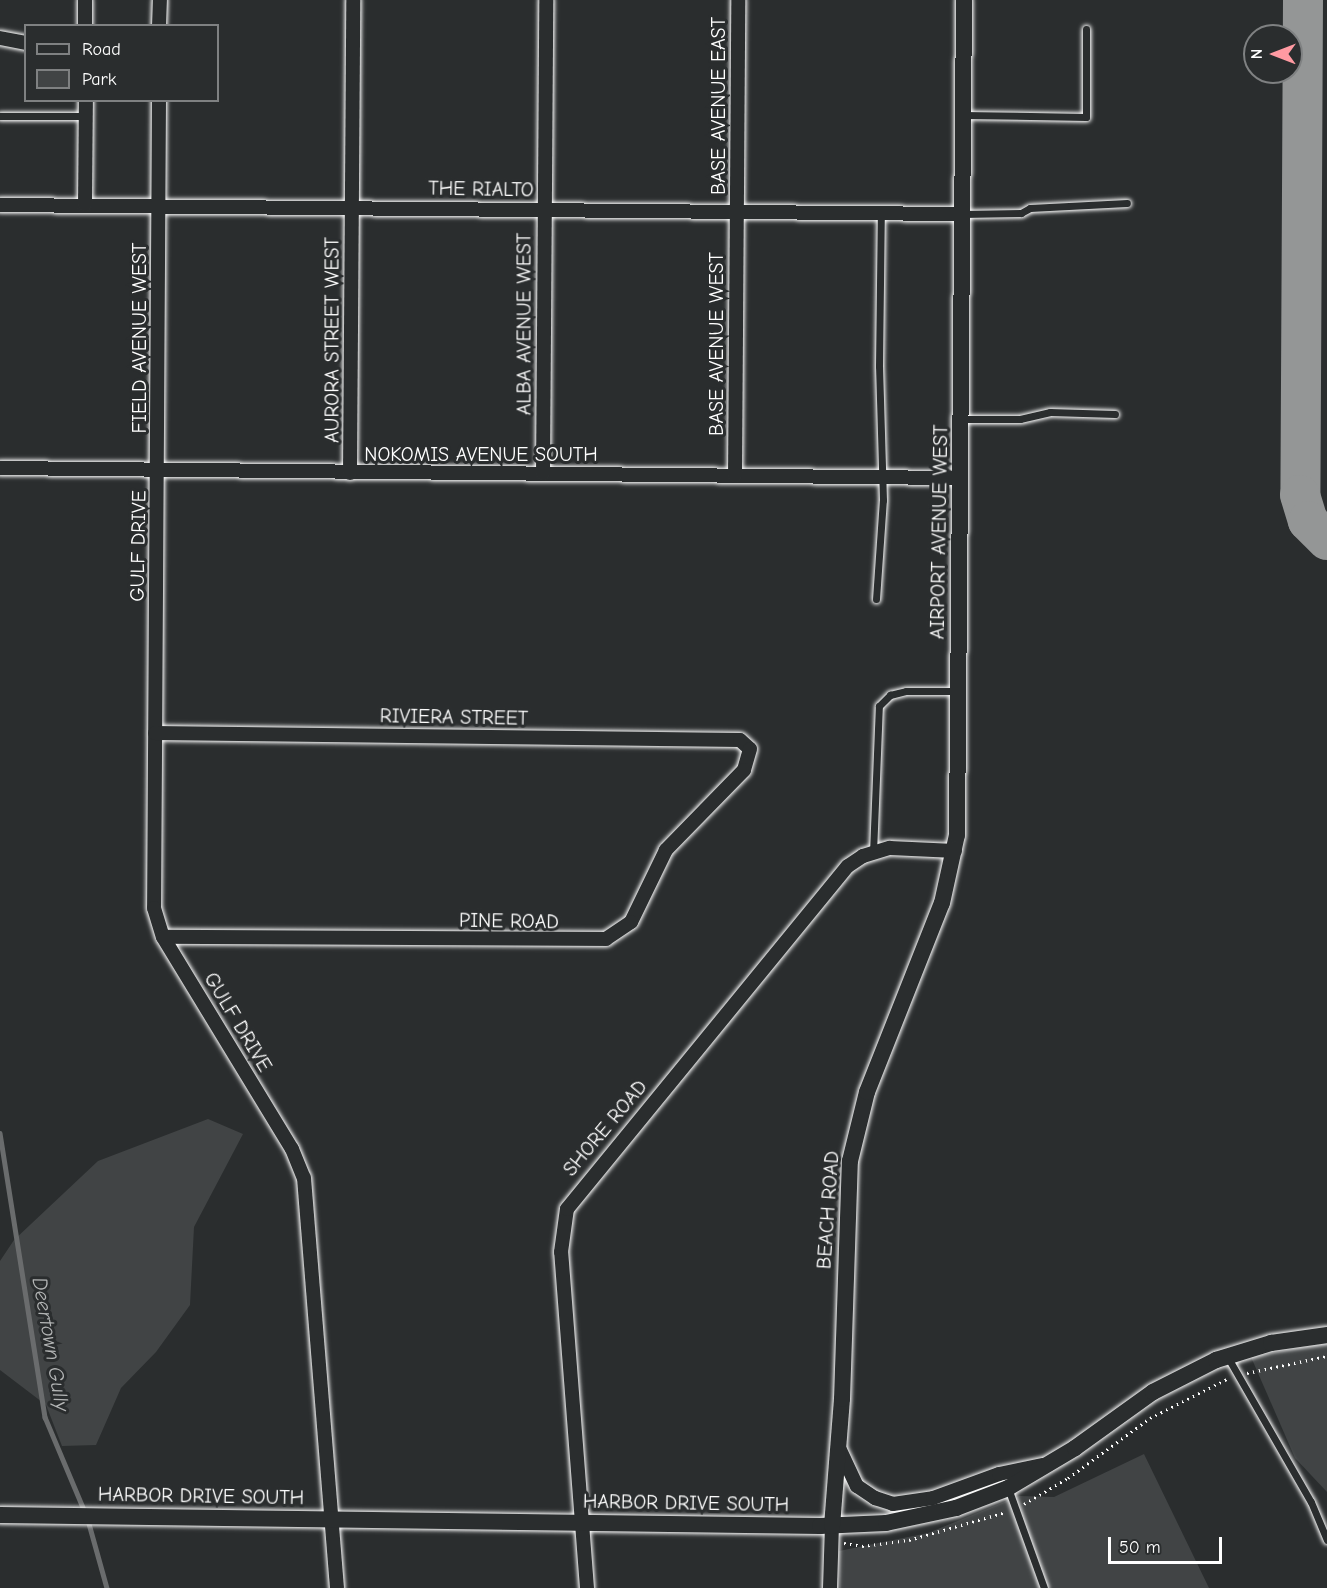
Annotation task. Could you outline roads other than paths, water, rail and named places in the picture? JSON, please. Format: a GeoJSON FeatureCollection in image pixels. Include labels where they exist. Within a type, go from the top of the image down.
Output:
{"type":"FeatureCollection","features":[{"type":"Feature","properties":{"kind":"street"},"geometry":{"type":"LineString","coordinates":[[85,0],[85,24]]}},
{"type":"Feature","properties":{"kind":"street"},"geometry":{"type":"LineString","coordinates":[[159,24],[160,0]]}},
{"type":"Feature","properties":{"kind":"street","name":"AURORA STREET WEST"},"geometry":{"type":"LineString","coordinates":[[350,473],[353,0]]}},
{"type":"Feature","properties":{"kind":"street","name":"ALBA AVENUE WEST"},"geometry":{"type":"LineString","coordinates":[[543,474],[546,0]]}},
{"type":"Feature","properties":{"kind":"street","name":"BASE AVENUE EAST"},"geometry":{"type":"LineString","coordinates":[[737,212],[738,0]]}},
{"type":"Feature","properties":{"kind":"street","name":"AIRPORT AVENUE WEST"},"geometry":{"type":"LineString","coordinates":[[955,851],[959,690],[964,0]]}},
{"type":"Feature","properties":{"kind":"street"},"geometry":{"type":"LineString","coordinates":[[0,38],[24,43]]}},
{"type":"Feature","properties":{"kind":"street"},"geometry":{"type":"LineString","coordinates":[[85,205],[86,102]]}},
{"type":"Feature","properties":{"kind":"street","name":"FIELD AVENUE WEST"},"geometry":{"type":"LineString","coordinates":[[158,471],[159,102]]}},
{"type":"Feature","properties":{"kind":"street","name":"THE RIALTO"},"geometry":{"type":"LineString","coordinates":[[0,205],[962,214]]}},
{"type":"Feature","properties":{"kind":"street","name":"BASE AVENUE WEST"},"geometry":{"type":"LineString","coordinates":[[735,476],[737,212]]}},
{"type":"Feature","properties":{"kind":"street","name":"NOKOMIS AVENUE SOUTH"},"geometry":{"type":"LineString","coordinates":[[0,468],[961,478]]}},
{"type":"Feature","properties":{"kind":"street","name":"GULF DRIVE"},"geometry":{"type":"LineString","coordinates":[[158,471],[154,908],[163,937],[300,1162],[308,1200],[337,1588]]}},
{"type":"Feature","properties":{"kind":"street","name":"RIVIERA STREET"},"geometry":{"type":"LineString","coordinates":[[155,733],[740,740],[749,746]]}},
{"type":"Feature","properties":{"kind":"street","name":"PINE ROAD"},"geometry":{"type":"LineString","coordinates":[[163,937],[606,939],[631,922],[676,838],[744,770],[749,746]]}},
{"type":"Feature","properties":{"kind":"street","name":"SHORE ROAD"},"geometry":{"type":"LineString","coordinates":[[587,1588],[561,1252],[567,1209],[838,876],[873,853],[890,848],[955,851]]}},
{"type":"Feature","properties":{"kind":"street","name":"BEACH ROAD"},"geometry":{"type":"LineString","coordinates":[[830,1588],[839,1443],[846,1199],[853,1144],[873,1076],[934,925],[955,851]]}},
{"type":"Feature","properties":{"kind":"street","name":"HARBOR DRIVE SOUTH"},"geometry":{"type":"LineString","coordinates":[[0,1515],[582,1522],[835,1534],[934,1514],[1008,1488],[1053,1462],[1153,1392],[1227,1356],[1271,1343],[1327,1335]]}},
{"type":"Feature","properties":{"kind":"street"},"geometry":{"type":"LineString","coordinates":[[839,1443],[845,1466],[857,1486],[875,1498],[893,1504],[933,1498],[999,1474],[1053,1462]]}},
{"type":"Feature","properties":{"kind":"lane"},"geometry":{"type":"LineString","coordinates":[[963,115],[1086,117],[1086,29]]}},
{"type":"Feature","properties":{"kind":"lane"},"geometry":{"type":"LineString","coordinates":[[0,116],[86,116]]}},
{"type":"Feature","properties":{"kind":"lane"},"geometry":{"type":"LineString","coordinates":[[962,214],[1021,213],[1030,208],[1127,203]]}},
{"type":"Feature","properties":{"kind":"lane"},"geometry":{"type":"LineString","coordinates":[[876,599],[883,477],[879,366],[881,213]]}},
{"type":"Feature","properties":{"kind":"lane"},"geometry":{"type":"LineString","coordinates":[[961,419],[1020,419],[1050,412],[1115,414]]}},
{"type":"Feature","properties":{"kind":"lane"},"geometry":{"type":"LineString","coordinates":[[873,853],[879,706],[890,695],[906,691],[959,690]]}},
{"type":"Feature","properties":{"kind":"lane"},"geometry":{"type":"LineString","coordinates":[[1227,1356],[1311,1502],[1327,1540]]}},
{"type":"Feature","properties":{"kind":"lane"},"geometry":{"type":"LineString","coordinates":[[1008,1488],[1044,1588]]}},
{"type":"Feature","properties":{"kind":"waterway","name":"Deertown Gully"},"geometry":{"type":"LineString","coordinates":[[0,1133],[45,1417],[85,1512]]}},
{"type":"Feature","properties":{"kind":"waterway","name":"Deertown Gully"},"geometry":{"type":"LineString","coordinates":[[88,1520],[107,1588]]}}]}
